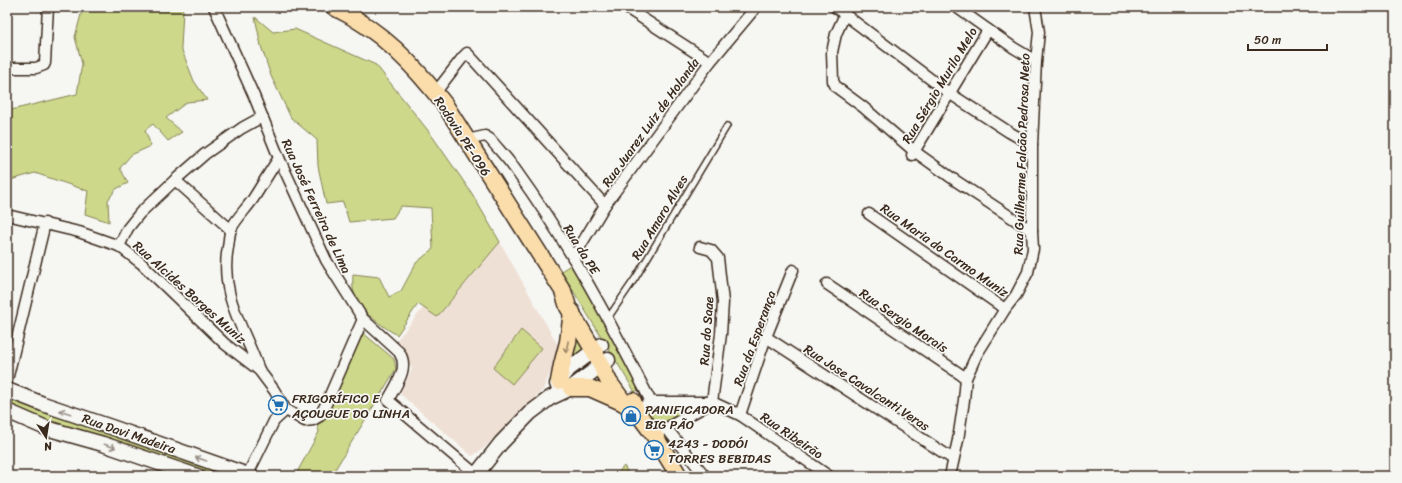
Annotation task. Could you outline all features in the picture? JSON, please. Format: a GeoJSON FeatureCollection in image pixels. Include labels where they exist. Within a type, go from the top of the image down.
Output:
{"type":"FeatureCollection","features":[{"type":"Feature","properties":{"kind":"main road","name":"Rodovia PE-096"},"geometry":{"type":"LineString","coordinates":[[334,7],[353,16],[379,34],[421,76],[435,93],[467,140],[563,291]]}},
{"type":"Feature","properties":{"kind":"main road"},"geometry":{"type":"LineString","coordinates":[[563,291],[568,307],[597,348]]}},
{"type":"Feature","properties":{"kind":"main road"},"geometry":{"type":"LineString","coordinates":[[563,291],[577,302],[605,363],[609,382],[631,407],[660,432],[679,476]]}},
{"type":"Feature","properties":{"kind":"main road"},"geometry":{"type":"LineString","coordinates":[[565,385],[562,365],[568,342],[572,312]]}},
{"type":"Feature","properties":{"kind":"main road"},"geometry":{"type":"LineString","coordinates":[[565,385],[574,365],[597,348]]}},
{"type":"Feature","properties":{"kind":"main road"},"geometry":{"type":"LineString","coordinates":[[476,475],[513,430],[530,413],[565,385],[605,363]]}},
{"type":"Feature","properties":{"kind":"main road"},"geometry":{"type":"LineString","coordinates":[[565,385],[590,388],[631,407]]}},
{"type":"Feature","properties":{"kind":"main road","name":"Rua Davi Madeira"},"geometry":{"type":"LineString","coordinates":[[7,390],[248,476]]}},
{"type":"Feature","properties":{"kind":"main road","name":"Rua Davi Madeira"},"geometry":{"type":"LineString","coordinates":[[7,411],[46,428],[103,444],[197,476]]}},
{"type":"Feature","properties":{"kind":"street"},"geometry":{"type":"LineString","coordinates":[[7,68],[42,67],[45,62],[48,7]]}},
{"type":"Feature","properties":{"kind":"street","name":"Rua José Ferreira de Lima"},"geometry":{"type":"LineString","coordinates":[[214,7],[254,96],[279,158],[326,260],[363,319],[399,352],[404,362],[399,381],[388,400],[476,475]]}},
{"type":"Feature","properties":{"kind":"street"},"geometry":{"type":"LineString","coordinates":[[625,7],[710,62]]}},
{"type":"Feature","properties":{"kind":"street","name":"Rua Juarez Luiz de Holanda"},"geometry":{"type":"LineString","coordinates":[[573,258],[605,205],[710,62],[756,7]]}},
{"type":"Feature","properties":{"kind":"street"},"geometry":{"type":"LineString","coordinates":[[956,7],[1036,61]]}},
{"type":"Feature","properties":{"kind":"street","name":"Rua Guilherme Falcão Pedrosa Neto"},"geometry":{"type":"LineString","coordinates":[[950,476],[958,440],[966,378],[977,354],[1005,309],[1016,295],[1028,272],[1033,249],[1032,145],[1036,61],[1039,32],[1036,7]]}},
{"type":"Feature","properties":{"kind":"street"},"geometry":{"type":"LineString","coordinates":[[1032,145],[949,93],[841,10],[832,52],[832,81],[836,86],[863,107],[913,153],[1032,230]]}},
{"type":"Feature","properties":{"kind":"street","name":"Rua Sérgio Murilo Melo"},"geometry":{"type":"LineString","coordinates":[[913,153],[988,30]]}},
{"type":"Feature","properties":{"kind":"street"},"geometry":{"type":"LineString","coordinates":[[435,93],[463,57],[467,54],[470,55],[605,205]]}},
{"type":"Feature","properties":{"kind":"street"},"geometry":{"type":"LineString","coordinates":[[119,246],[128,228],[140,213],[175,180],[205,154],[242,128],[262,117]]}},
{"type":"Feature","properties":{"kind":"street","name":"Rua da PE"},"geometry":{"type":"LineString","coordinates":[[467,140],[485,136],[490,138],[517,171],[573,258],[608,318],[651,402]]}},
{"type":"Feature","properties":{"kind":"street"},"geometry":{"type":"LineString","coordinates":[[279,158],[231,230],[226,269],[227,287],[233,307],[259,370],[274,390],[286,410],[305,421],[313,420],[320,416],[363,319]]}},
{"type":"Feature","properties":{"kind":"street"},"geometry":{"type":"LineString","coordinates":[[175,180],[231,230]]}},
{"type":"Feature","properties":{"kind":"street","name":"Rua Maria do Carmo Muniz"},"geometry":{"type":"LineString","coordinates":[[869,214],[1005,309]]}},
{"type":"Feature","properties":{"kind":"street","name":"Rua Alcides Borges Muniz"},"geometry":{"type":"LineString","coordinates":[[7,215],[101,239],[119,246],[151,273],[225,344],[259,370]]}},
{"type":"Feature","properties":{"kind":"street"},"geometry":{"type":"LineString","coordinates":[[7,380],[45,224]]}},
{"type":"Feature","properties":{"kind":"street","name":"Rua do Saae"},"geometry":{"type":"LineString","coordinates":[[700,247],[711,250],[718,258],[723,302],[721,334],[712,402]]}},
{"type":"Feature","properties":{"kind":"street","name":"Rua da Esperança"},"geometry":{"type":"LineString","coordinates":[[740,415],[766,337],[793,270]]}},
{"type":"Feature","properties":{"kind":"street","name":"Rua Sergio Morais"},"geometry":{"type":"LineString","coordinates":[[827,284],[966,378]]}},
{"type":"Feature","properties":{"kind":"street","name":"Rua Jose Cavalcanti Veras"},"geometry":{"type":"LineString","coordinates":[[766,337],[953,459]]}},
{"type":"Feature","properties":{"kind":"street"},"geometry":{"type":"LineString","coordinates":[[631,407],[651,402],[712,402]]}},
{"type":"Feature","properties":{"kind":"street"},"geometry":{"type":"LineString","coordinates":[[705,476],[660,432],[712,402]]}},
{"type":"Feature","properties":{"kind":"street","name":"Rua Ribeirão"},"geometry":{"type":"LineString","coordinates":[[712,402],[740,415],[829,476]]}},
{"type":"Feature","properties":{"kind":"street"},"geometry":{"type":"LineString","coordinates":[[248,476],[274,421],[286,410]]}},
{"type":"Feature","properties":{"kind":"lane","name":"Rua Amaro Alves"},"geometry":{"type":"LineString","coordinates":[[608,318],[636,277],[727,126]]}},
{"type":"Feature","properties":{"kind":"shaded area"},"geometry":{"type":"Polygon","coordinates":[[[500,242],[560,349],[543,390],[483,449],[472,456],[400,394],[412,369],[397,340],[424,307],[438,317],[500,242]]]}},
{"type":"Feature","properties":{"kind":"green space"},"geometry":{"type":"Polygon","coordinates":[[[83,7],[181,7],[183,10],[181,48],[194,81],[207,100],[187,102],[166,118],[182,132],[168,141],[153,124],[145,130],[151,146],[131,155],[120,168],[128,183],[116,189],[108,200],[109,222],[85,214],[88,191],[35,173],[7,181],[7,111],[77,94],[82,64],[75,37],[83,7]]]}},
{"type":"Feature","properties":{"kind":"green space"},"geometry":{"type":"Polygon","coordinates":[[[255,17],[273,32],[295,29],[376,65],[430,133],[471,192],[500,242],[437,317],[418,304],[397,335],[366,312],[357,300],[353,289],[353,274],[379,277],[389,297],[401,291],[416,263],[433,249],[431,208],[401,206],[393,218],[349,222],[343,202],[326,204],[318,166],[317,140],[291,118],[271,76],[261,46],[255,17]]]}},
{"type":"Feature","properties":{"kind":"green space"},"geometry":{"type":"Polygon","coordinates":[[[572,264],[642,387],[635,392],[561,271],[572,264]]]}},
{"type":"Feature","properties":{"kind":"green space"},"geometry":{"type":"Polygon","coordinates":[[[574,320],[593,353],[564,365],[574,320]]]}},
{"type":"Feature","properties":{"kind":"green space"},"geometry":{"type":"Polygon","coordinates":[[[521,330],[542,348],[512,384],[493,368],[521,330]]]}},
{"type":"Feature","properties":{"kind":"green space"},"geometry":{"type":"Polygon","coordinates":[[[362,332],[394,359],[396,369],[331,476],[295,476],[319,432],[317,424],[336,370],[362,332]]]}},
{"type":"Feature","properties":{"kind":"green space"},"geometry":{"type":"Polygon","coordinates":[[[7,395],[243,476],[204,476],[7,412],[7,395]]]}},
{"type":"Feature","properties":{"kind":"green space"},"geometry":{"type":"Polygon","coordinates":[[[653,404],[691,406],[693,408],[657,429],[645,409],[653,404]]]}},
{"type":"Feature","properties":{"kind":"green space"},"geometry":{"type":"Polygon","coordinates":[[[624,466],[630,476],[615,476],[624,466]]]}},
{"type":"Feature","properties":{"kind":"place","name":"FRIGORÍFICO E AÇOUGUE DO LINHA"},"geometry":{"type":"Point","coordinates":[278,405]}},
{"type":"Feature","properties":{"kind":"place","name":"PANIFICADORA BIG PÃO"},"geometry":{"type":"Point","coordinates":[631,416]}},
{"type":"Feature","properties":{"kind":"place","name":"4243 - DODÓI TORRES BEBIDAS"},"geometry":{"type":"Point","coordinates":[654,450]}}]}
